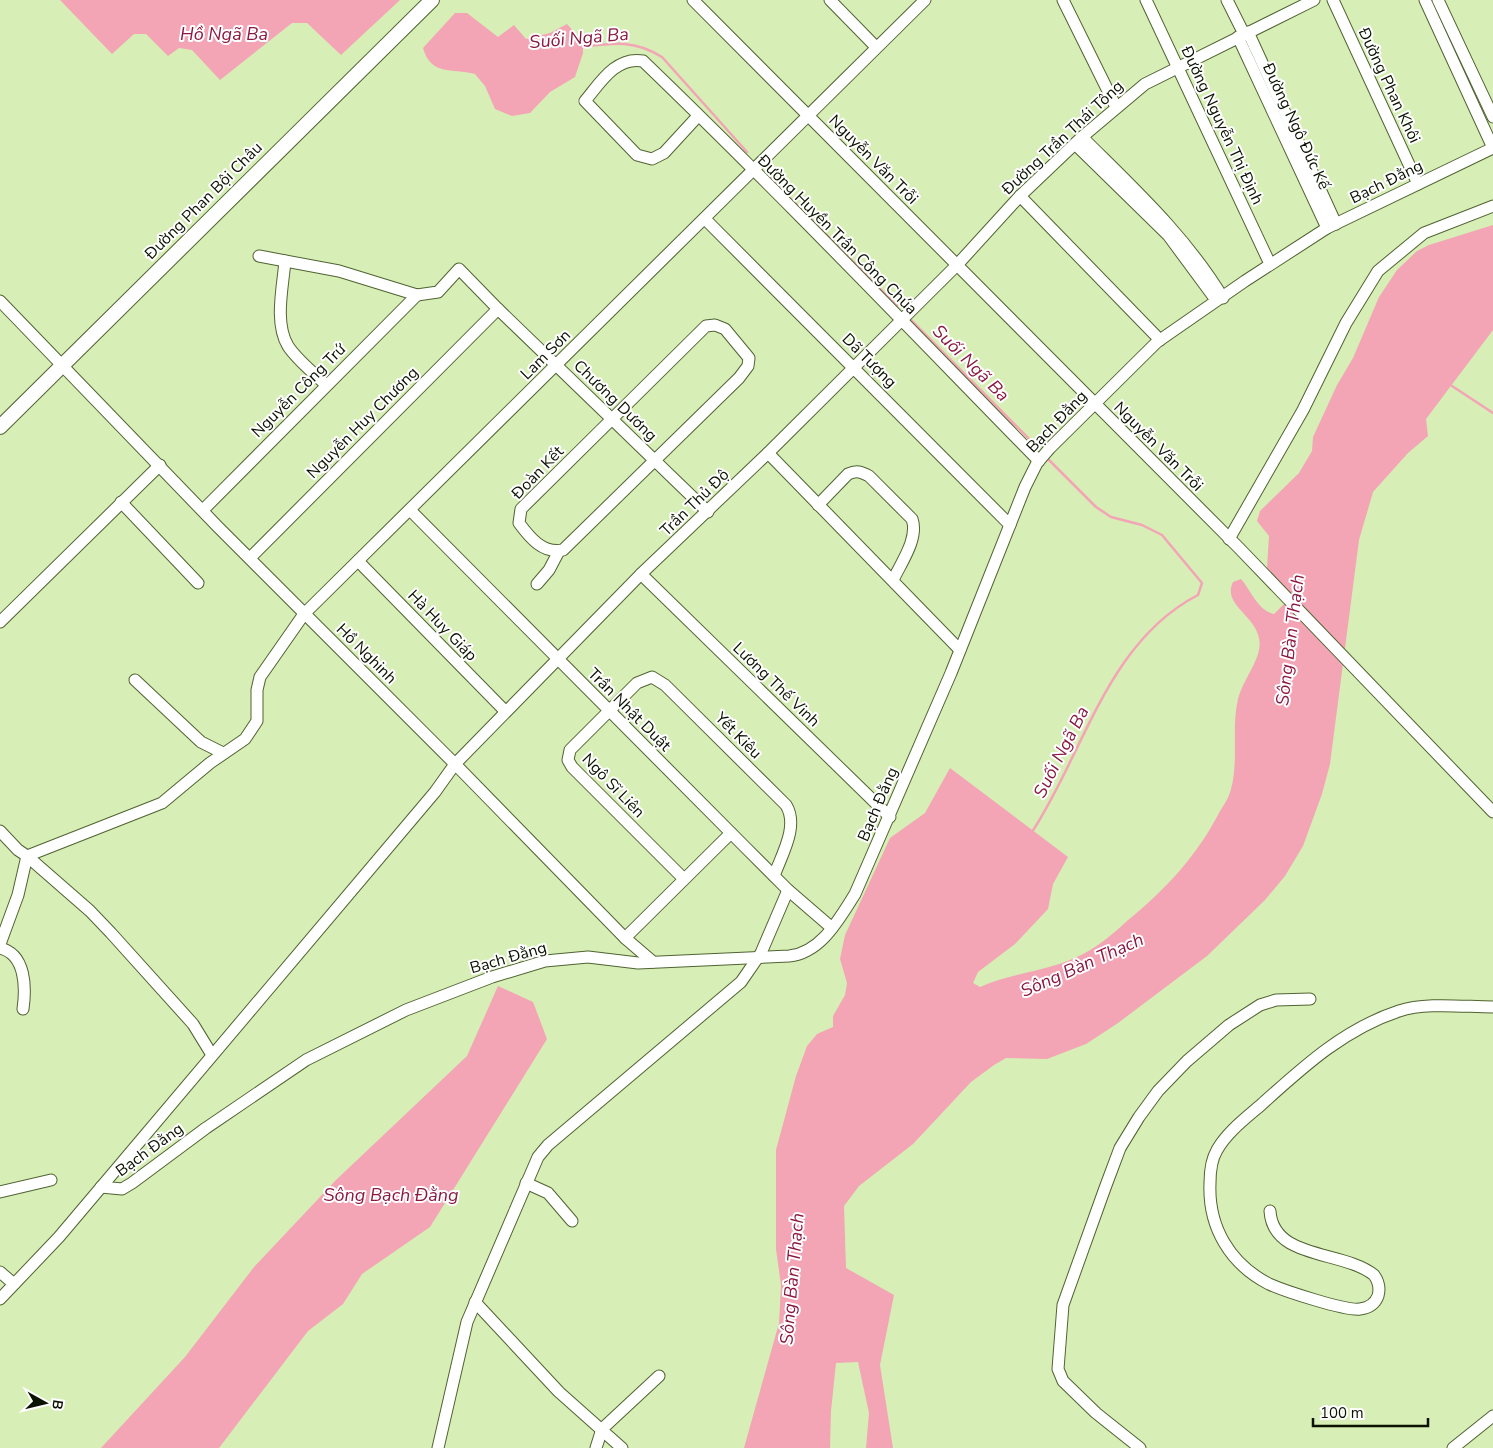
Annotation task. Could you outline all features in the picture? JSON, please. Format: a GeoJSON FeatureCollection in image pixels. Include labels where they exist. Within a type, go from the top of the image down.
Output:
{"type":"FeatureCollection","features":[{"type":"Feature","properties":{"kind":"main road","name":"Đường Phan Bội Châu"},"geometry":{"type":"LineString","coordinates":[[0,427],[432,0]]}},
{"type":"Feature","properties":{"kind":"street","name":"Nguyễn Văn Trỗi"},"geometry":{"type":"LineString","coordinates":[[692,0],[1238,548],[1398,716],[1493,812]]}},
{"type":"Feature","properties":{"kind":"street"},"geometry":{"type":"LineString","coordinates":[[830,0],[876,47]]}},
{"type":"Feature","properties":{"kind":"street","name":"Lam Sơn"},"geometry":{"type":"LineString","coordinates":[[27,856],[162,803],[223,753],[245,739],[255,726],[258,714],[257,690],[260,677],[304,614],[809,117],[876,47],[925,0]]}},
{"type":"Feature","properties":{"kind":"street"},"geometry":{"type":"LineString","coordinates":[[1063,0],[1116,107]]}},
{"type":"Feature","properties":{"kind":"street","name":"Đường Nguyễn Thị Định"},"geometry":{"type":"LineString","coordinates":[[1146,0],[1270,264]]}},
{"type":"Feature","properties":{"kind":"street","name":"Đường Ngô Đức Kế"},"geometry":{"type":"LineString","coordinates":[[1227,0],[1332,226]]}},
{"type":"Feature","properties":{"kind":"street","name":"Đường Trần Thái Tông"},"geometry":{"type":"LineString","coordinates":[[957,265],[1020,196],[1078,140],[1145,84],[1314,0]]}},
{"type":"Feature","properties":{"kind":"street","name":"Đường Phan Khôi"},"geometry":{"type":"LineString","coordinates":[[1333,0],[1418,184]]}},
{"type":"Feature","properties":{"kind":"street"},"geometry":{"type":"LineString","coordinates":[[1425,0],[1493,148]]}},
{"type":"Feature","properties":{"kind":"street"},"geometry":{"type":"LineString","coordinates":[[1438,0],[1493,117]]}},
{"type":"Feature","properties":{"kind":"street","name":"Đường Huyền Trân Công Chúa"},"geometry":{"type":"LineString","coordinates":[[698,116],[664,153],[652,158],[637,154],[585,101],[607,75],[621,64],[633,59],[643,61],[754,171],[902,320],[1039,461]]}},
{"type":"Feature","properties":{"kind":"street"},"geometry":{"type":"LineString","coordinates":[[1078,140],[1175,230],[1207,272],[1220,300]]}},
{"type":"Feature","properties":{"kind":"street","name":"Bạch Đằng"},"geometry":{"type":"LineString","coordinates":[[101,1187],[114,1189],[127,1186],[206,1128],[306,1060],[406,1010],[492,977],[545,961],[588,957],[624,963],[653,962],[802,954],[814,947],[832,928],[855,894],[890,817],[1010,525],[1039,461],[1160,340],[1270,264],[1332,226],[1493,148]]}},
{"type":"Feature","properties":{"kind":"street"},"geometry":{"type":"LineString","coordinates":[[1020,196],[1160,340]]}},
{"type":"Feature","properties":{"kind":"street"},"geometry":{"type":"LineString","coordinates":[[1229,539],[1303,410],[1346,322],[1378,272],[1424,233],[1493,206]]}},
{"type":"Feature","properties":{"kind":"street","name":"Dã Tượng"},"geometry":{"type":"LineString","coordinates":[[705,219],[1010,525]]}},
{"type":"Feature","properties":{"kind":"street"},"geometry":{"type":"LineString","coordinates":[[259,256],[339,272],[417,295]]}},
{"type":"Feature","properties":{"kind":"street"},"geometry":{"type":"LineString","coordinates":[[285,261],[281,321],[283,332],[290,349],[326,385]]}},
{"type":"Feature","properties":{"kind":"street","name":"Trần Thủ Độ"},"geometry":{"type":"LineString","coordinates":[[0,1298],[59,1237],[434,792],[455,764],[641,574],[708,512],[957,265]]}},
{"type":"Feature","properties":{"kind":"street","name":"Chương Dương"},"geometry":{"type":"LineString","coordinates":[[417,295],[438,292],[459,269],[556,366],[708,512]]}},
{"type":"Feature","properties":{"kind":"street","name":"Nguyễn Công Trứ"},"geometry":{"type":"LineString","coordinates":[[203,510],[417,295]]}},
{"type":"Feature","properties":{"kind":"street","name":"Hồ Nghinh"},"geometry":{"type":"LineString","coordinates":[[0,301],[304,614],[455,764],[625,938],[653,962]]}},
{"type":"Feature","properties":{"kind":"street","name":"Nguyễn Huy Chương"},"geometry":{"type":"LineString","coordinates":[[250,558],[498,309]]}},
{"type":"Feature","properties":{"kind":"street","name":"Đoàn Kết"},"geometry":{"type":"LineString","coordinates":[[715,325],[724,329],[749,358],[748,366],[739,378],[655,461],[563,550],[550,552],[524,530],[519,522],[521,509],[613,420],[706,326],[715,325]]}},
{"type":"Feature","properties":{"kind":"street"},"geometry":{"type":"LineString","coordinates":[[768,453],[960,650]]}},
{"type":"Feature","properties":{"kind":"street"},"geometry":{"type":"LineString","coordinates":[[0,622],[160,465]]}},
{"type":"Feature","properties":{"kind":"street"},"geometry":{"type":"LineString","coordinates":[[818,505],[848,474],[854,471],[862,472],[869,476],[912,519],[915,526],[914,536],[893,580]]}},
{"type":"Feature","properties":{"kind":"street"},"geometry":{"type":"LineString","coordinates":[[121,502],[198,583]]}},
{"type":"Feature","properties":{"kind":"street","name":"Trần Nhật Duật"},"geometry":{"type":"LineString","coordinates":[[410,510],[730,833],[788,890],[832,928]]}},
{"type":"Feature","properties":{"kind":"street"},"geometry":{"type":"LineString","coordinates":[[537,584],[549,570],[559,551]]}},
{"type":"Feature","properties":{"kind":"street","name":"Hà Huy Giáp"},"geometry":{"type":"LineString","coordinates":[[358,561],[505,712]]}},
{"type":"Feature","properties":{"kind":"street","name":"Lương Thế Vinh"},"geometry":{"type":"LineString","coordinates":[[641,574],[890,817]]}},
{"type":"Feature","properties":{"kind":"street","name":"Yết Kiêu"},"geometry":{"type":"LineString","coordinates":[[610,711],[637,683],[652,677],[660,680],[786,805],[791,814],[792,825],[774,876]]}},
{"type":"Feature","properties":{"kind":"street"},"geometry":{"type":"LineString","coordinates":[[134,680],[202,742],[223,753]]}},
{"type":"Feature","properties":{"kind":"street","name":"Ngô Sĩ Liên"},"geometry":{"type":"LineString","coordinates":[[610,711],[570,750],[568,760],[572,767],[684,879]]}},
{"type":"Feature","properties":{"kind":"street"},"geometry":{"type":"LineString","coordinates":[[0,831],[18,850],[90,911],[112,933],[193,1024],[212,1055]]}},
{"type":"Feature","properties":{"kind":"street"},"geometry":{"type":"LineString","coordinates":[[625,938],[730,833]]}},
{"type":"Feature","properties":{"kind":"street"},"geometry":{"type":"LineString","coordinates":[[23,1009],[25,992],[23,973],[13,954],[0,946],[18,895],[27,856]]}},
{"type":"Feature","properties":{"kind":"street"},"geometry":{"type":"LineString","coordinates":[[438,1448],[467,1322],[538,1157],[548,1145],[741,982],[759,956],[788,890]]}},
{"type":"Feature","properties":{"kind":"street"},"geometry":{"type":"LineString","coordinates":[[1140,1448],[1096,1413],[1063,1381],[1058,1369],[1063,1305],[1120,1148],[1158,1091],[1186,1061],[1229,1024],[1260,1005],[1276,1000],[1310,999]]}},
{"type":"Feature","properties":{"kind":"street"},"geometry":{"type":"LineString","coordinates":[[1270,1210],[1273,1228],[1278,1235],[1294,1246],[1334,1258],[1374,1275],[1379,1287],[1373,1304],[1365,1308],[1355,1309],[1302,1296],[1271,1285],[1245,1269],[1225,1245],[1213,1218],[1209,1194],[1210,1172],[1214,1157],[1223,1141],[1300,1069],[1347,1036],[1401,1010],[1424,1007],[1493,1007]]}},
{"type":"Feature","properties":{"kind":"street"},"geometry":{"type":"LineString","coordinates":[[0,1192],[51,1180]]}},
{"type":"Feature","properties":{"kind":"street"},"geometry":{"type":"LineString","coordinates":[[526,1183],[548,1193],[572,1221]]}},
{"type":"Feature","properties":{"kind":"street"},"geometry":{"type":"LineString","coordinates":[[0,1272],[14,1284]]}},
{"type":"Feature","properties":{"kind":"street"},"geometry":{"type":"LineString","coordinates":[[475,1302],[537,1370],[622,1448]]}},
{"type":"Feature","properties":{"kind":"street"},"geometry":{"type":"LineString","coordinates":[[596,1448],[602,1429],[659,1376]]}},
{"type":"Feature","properties":{"kind":"street"},"geometry":{"type":"LineString","coordinates":[[1453,1448],[1493,1416]]}},
{"type":"Feature","properties":{"kind":"water","name":"Hồ Ngã Ba"},"geometry":{"type":"Polygon","coordinates":[[[60,0],[400,0],[341,55],[307,23],[292,23],[220,80],[192,50],[179,48],[168,56],[146,34],[134,34],[112,54],[60,0]]]}},
{"type":"Feature","properties":{"kind":"water"},"geometry":{"type":"Polygon","coordinates":[[[455,13],[467,13],[498,37],[514,25],[526,39],[550,33],[567,24],[583,42],[583,53],[575,77],[550,92],[530,113],[512,116],[495,109],[485,86],[475,74],[437,67],[431,63],[423,48],[455,13]]]}},
{"type":"Feature","properties":{"kind":"water","name":"Sông Bàn Thạch"},"geometry":{"type":"Polygon","coordinates":[[[1493,225],[1493,330],[1426,419],[1428,436],[1408,453],[1373,492],[1359,540],[1330,764],[1322,794],[1303,846],[1285,876],[1265,900],[1207,956],[1118,1023],[1086,1044],[1047,1059],[1006,1058],[971,1082],[913,1144],[859,1186],[844,1206],[846,1268],[894,1295],[880,1365],[893,1448],[866,1448],[869,1413],[858,1362],[836,1363],[831,1411],[830,1448],[744,1448],[779,1323],[781,1285],[776,1249],[776,1150],[796,1076],[807,1046],[817,1034],[833,1027],[833,1016],[845,995],[847,983],[840,959],[845,935],[890,838],[925,813],[950,768],[1068,857],[1053,884],[1048,909],[1015,944],[978,972],[973,983],[980,987],[1060,964],[1085,953],[1112,934],[1167,885],[1190,858],[1210,829],[1226,802],[1231,789],[1238,699],[1256,660],[1260,642],[1257,631],[1233,600],[1231,591],[1233,582],[1241,579],[1259,604],[1268,612],[1274,614],[1291,597],[1267,568],[1269,536],[1257,521],[1260,511],[1299,473],[1312,451],[1313,437],[1337,385],[1353,358],[1379,297],[1397,270],[1417,251],[1429,245],[1493,225]]]}},
{"type":"Feature","properties":{"kind":"water","name":"Sông Bạch Đằng"},"geometry":{"type":"Polygon","coordinates":[[[498,986],[533,1002],[547,1039],[430,1227],[362,1274],[343,1304],[308,1331],[219,1448],[101,1448],[185,1357],[254,1267],[336,1180],[467,1056],[498,986]]]}},
{"type":"Feature","properties":{"kind":"waterway","name":"Suối Ngã Ba"},"geometry":{"type":"LineString","coordinates":[[581,47],[613,44],[632,45],[642,47],[662,57],[747,152]]}},
{"type":"Feature","properties":{"kind":"waterway","name":"Suối Ngã Ba"},"geometry":{"type":"LineString","coordinates":[[766,174],[897,306]]}},
{"type":"Feature","properties":{"kind":"waterway","name":"Suối Ngã Ba"},"geometry":{"type":"LineString","coordinates":[[911,320],[1035,445]]}},
{"type":"Feature","properties":{"kind":"waterway"},"geometry":{"type":"LineString","coordinates":[[1452,386],[1493,413]]}},
{"type":"Feature","properties":{"kind":"waterway","name":"Suối Ngã Ba"},"geometry":{"type":"LineString","coordinates":[[1032,832],[1050,801],[1100,702],[1119,670],[1141,641],[1167,615],[1198,595],[1202,583],[1162,535],[1142,525],[1111,517],[1096,507],[1048,459]]}}]}
